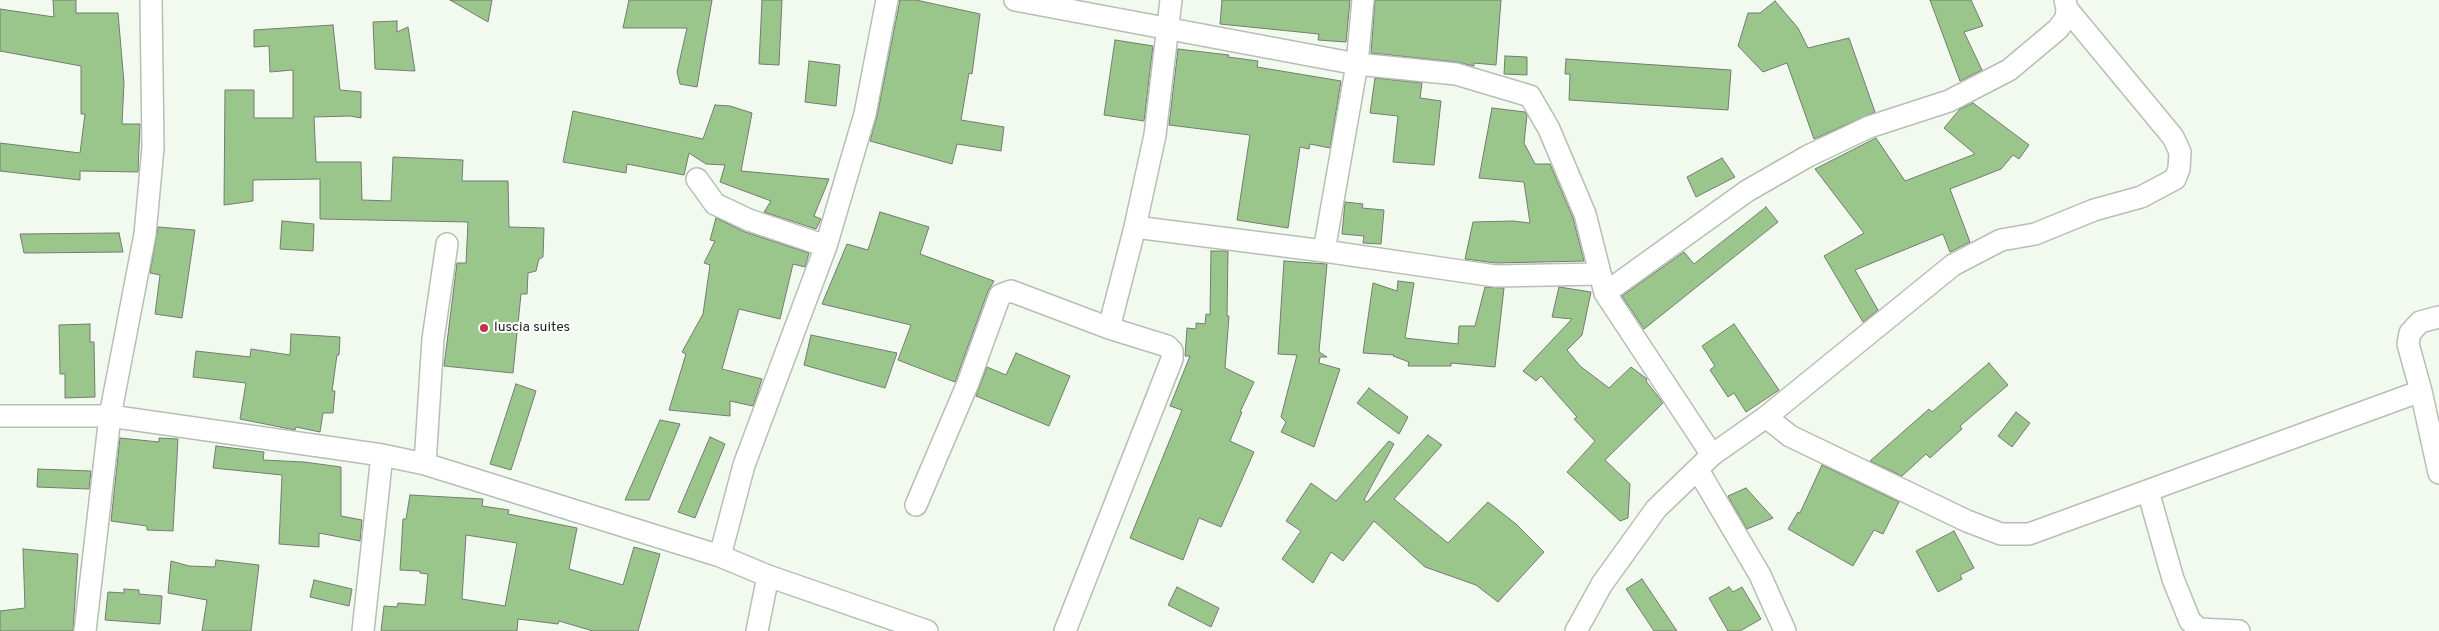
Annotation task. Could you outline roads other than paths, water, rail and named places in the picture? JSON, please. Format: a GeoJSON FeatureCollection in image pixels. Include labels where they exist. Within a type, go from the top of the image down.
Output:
{"type":"FeatureCollection","features":[{"type":"Feature","properties":{"kind":"street"},"geometry":{"type":"LineString","coordinates":[[85,631],[110,416],[145,234],[153,148],[151,0]]}},
{"type":"Feature","properties":{"kind":"street"},"geometry":{"type":"LineString","coordinates":[[720,556],[744,464],[826,246],[866,114],[887,0]]}},
{"type":"Feature","properties":{"kind":"street"},"geometry":{"type":"LineString","coordinates":[[1015,0],[1357,64],[1456,74],[1530,96],[1549,129],[1585,214],[1603,283],[1712,455]]}},
{"type":"Feature","properties":{"kind":"street"},"geometry":{"type":"LineString","coordinates":[[1109,328],[1135,227],[1154,134],[1171,0]]}},
{"type":"Feature","properties":{"kind":"street"},"geometry":{"type":"LineString","coordinates":[[1324,251],[1357,64],[1363,0]]}},
{"type":"Feature","properties":{"kind":"street"},"geometry":{"type":"LineString","coordinates":[[1135,227],[1324,251],[1496,276],[1603,283],[1747,191],[1808,156],[1869,127],[1949,102],[2010,70],[2058,28],[2066,18],[2066,4]]}},
{"type":"Feature","properties":{"kind":"street"},"geometry":{"type":"LineString","coordinates":[[1576,631],[1602,584],[1656,509],[1712,455],[1766,417],[1953,265],[2001,240],[2035,234],[2094,210],[2141,197],[2175,179],[2179,169],[2180,152],[2173,137],[2066,4]]}},
{"type":"Feature","properties":{"kind":"street"},"geometry":{"type":"LineString","coordinates":[[697,179],[715,204],[749,220],[826,246]]}},
{"type":"Feature","properties":{"kind":"street"},"geometry":{"type":"LineString","coordinates":[[425,464],[433,339],[447,244]]}},
{"type":"Feature","properties":{"kind":"street"},"geometry":{"type":"LineString","coordinates":[[916,505],[968,383],[1000,294],[1011,291],[1109,328],[1167,346],[1172,351],[1172,360],[1066,631]]}},
{"type":"Feature","properties":{"kind":"street"},"geometry":{"type":"LineString","coordinates":[[2439,317],[2420,322],[2410,333],[2408,344],[2421,391],[2439,473]]}},
{"type":"Feature","properties":{"kind":"street"},"geometry":{"type":"LineString","coordinates":[[1766,417],[1790,436],[1967,521],[2001,534],[2029,534],[2421,391]]}},
{"type":"Feature","properties":{"kind":"street"},"geometry":{"type":"LineString","coordinates":[[0,416],[110,416],[382,455],[425,464],[720,556],[768,576],[927,631]]}},
{"type":"Feature","properties":{"kind":"street"},"geometry":{"type":"LineString","coordinates":[[363,631],[382,455]]}},
{"type":"Feature","properties":{"kind":"street"},"geometry":{"type":"LineString","coordinates":[[1698,470],[1760,575],[1778,628]]}},
{"type":"Feature","properties":{"kind":"street"},"geometry":{"type":"LineString","coordinates":[[2148,491],[2173,579],[2190,621],[2199,629],[2239,631]]}},
{"type":"Feature","properties":{"kind":"street"},"geometry":{"type":"LineString","coordinates":[[757,631],[768,576]]}},
{"type":"Feature","properties":{"kind":"place","name":"luscia suites"},"geometry":{"type":"Point","coordinates":[484,328]}}]}
